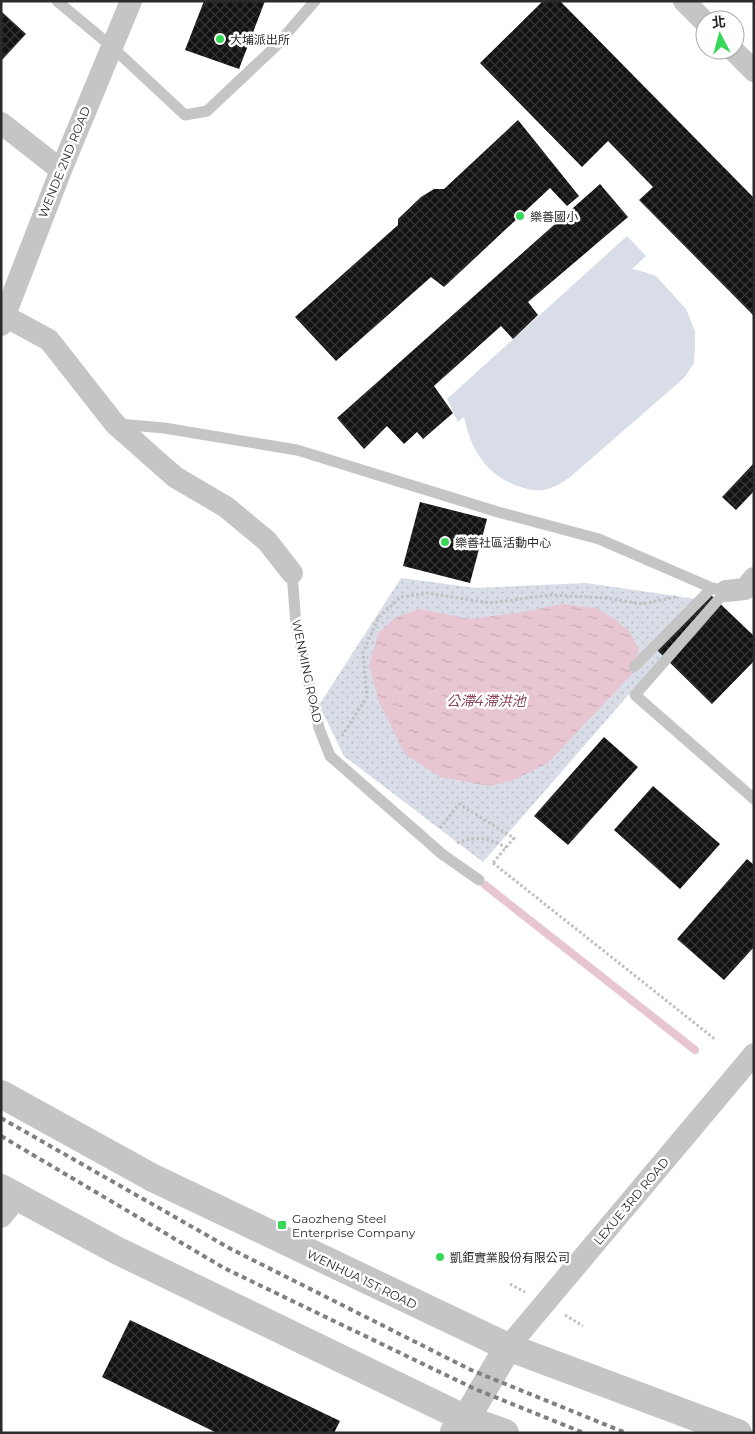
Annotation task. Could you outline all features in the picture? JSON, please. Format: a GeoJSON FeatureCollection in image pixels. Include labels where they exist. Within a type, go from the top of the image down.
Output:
{"type":"FeatureCollection","features":[{"type":"Feature","properties":{"kind":"street","name":"WENDE 2ND ROAD"},"geometry":{"type":"LineString","coordinates":[[2,319],[60,170],[131,1]]}},
{"type":"Feature","properties":{"kind":"street"},"geometry":{"type":"LineString","coordinates":[[684,1],[695,12]]}},
{"type":"Feature","properties":{"kind":"street"},"geometry":{"type":"LineString","coordinates":[[742,60],[754,71]]}},
{"type":"Feature","properties":{"kind":"street"},"geometry":{"type":"LineString","coordinates":[[1,123],[60,170]]}},
{"type":"Feature","properties":{"kind":"street","name":"WENMING ROAD"},"geometry":{"type":"LineString","coordinates":[[2,319],[49,340],[115,424],[175,477],[226,507],[267,541],[292,573]]}},
{"type":"Feature","properties":{"kind":"street"},"geometry":{"type":"LineString","coordinates":[[713,588],[745,589],[754,578]]}},
{"type":"Feature","properties":{"kind":"street","name":"LEXUE 3RD ROAD"},"geometry":{"type":"LineString","coordinates":[[508,1347],[754,1054]]}},
{"type":"Feature","properties":{"kind":"street","name":"WENHUA 1ST ROAD"},"geometry":{"type":"LineString","coordinates":[[1,1094],[153,1178],[508,1347],[738,1433]]}},
{"type":"Feature","properties":{"kind":"street"},"geometry":{"type":"LineString","coordinates":[[7,1201],[116,1250],[460,1426],[504,1433]]}},
{"type":"Feature","properties":{"kind":"street"},"geometry":{"type":"LineString","coordinates":[[460,1426],[508,1347]]}},
{"type":"Feature","properties":{"kind":"lane"},"geometry":{"type":"LineString","coordinates":[[57,1],[112,46],[185,115],[207,111],[275,48],[315,1]]}},
{"type":"Feature","properties":{"kind":"lane"},"geometry":{"type":"LineString","coordinates":[[115,424],[164,428],[297,450],[498,512],[599,539],[713,588]]}},
{"type":"Feature","properties":{"kind":"lane","name":"WENMING ROAD"},"geometry":{"type":"LineString","coordinates":[[292,573],[296,626],[319,728],[330,756],[442,854],[479,880]]}},
{"type":"Feature","properties":{"kind":"lane"},"geometry":{"type":"LineString","coordinates":[[634,667],[713,588]]}},
{"type":"Feature","properties":{"kind":"lane"},"geometry":{"type":"LineString","coordinates":[[713,588],[635,695],[754,799]]}},
{"type":"Feature","properties":{"kind":"path"},"geometry":{"type":"LineString","coordinates":[[330,756],[367,697],[363,652],[378,617],[401,597],[427,593],[490,603],[551,595],[606,598],[642,604],[713,588]]}},
{"type":"Feature","properties":{"kind":"path"},"geometry":{"type":"LineString","coordinates":[[428,842],[459,804],[514,838],[479,880]]}},
{"type":"Feature","properties":{"kind":"path"},"geometry":{"type":"LineString","coordinates":[[442,854],[452,845],[468,839],[485,838],[497,842],[506,848]]}},
{"type":"Feature","properties":{"kind":"path"},"geometry":{"type":"LineString","coordinates":[[493,862],[716,1040]]}},
{"type":"Feature","properties":{"kind":"shaded area"},"geometry":{"type":"Polygon","coordinates":[[[627,236],[646,256],[632,269],[656,276],[686,309],[695,331],[694,363],[684,378],[569,478],[544,490],[526,489],[507,481],[497,475],[482,460],[471,440],[464,417],[458,422],[447,399],[627,236]]]}},
{"type":"Feature","properties":{"kind":"shaded area"},"geometry":{"type":"Polygon","coordinates":[[[401,578],[476,588],[586,583],[710,601],[483,862],[344,756],[319,705],[401,578]]]}},
{"type":"Feature","properties":{"kind":"water","name":"公滯4滯洪池"},"geometry":{"type":"Polygon","coordinates":[[[562,604],[597,608],[630,632],[639,650],[632,674],[548,763],[514,780],[490,786],[440,777],[405,754],[379,702],[369,665],[379,632],[396,617],[420,609],[469,619],[523,612],[562,604]]]}},
{"type":"Feature","properties":{"kind":"building","name":"大埔派出所"},"geometry":{"type":"Polygon","coordinates":[[[204,1],[265,1],[239,69],[185,50],[204,1]]]}},
{"type":"Feature","properties":{"kind":"building"},"geometry":{"type":"Polygon","coordinates":[[[543,1],[560,1],[754,198],[754,316],[639,200],[653,187],[608,141],[582,167],[480,63],[543,1]]]}},
{"type":"Feature","properties":{"kind":"building"},"geometry":{"type":"Polygon","coordinates":[[[1,11],[26,34],[1,61],[1,11]]]}},
{"type":"Feature","properties":{"kind":"building"},"geometry":{"type":"Polygon","coordinates":[[[518,120],[579,196],[567,206],[550,188],[444,287],[431,277],[336,361],[295,317],[398,225],[398,219],[421,197],[434,189],[444,189],[518,120]]]}},
{"type":"Feature","properties":{"kind":"building"},"geometry":{"type":"Polygon","coordinates":[[[600,184],[628,217],[528,302],[538,315],[513,339],[501,326],[434,386],[453,413],[423,439],[417,432],[404,444],[387,426],[364,449],[337,418],[600,184]]]}},
{"type":"Feature","properties":{"kind":"building"},"geometry":{"type":"Polygon","coordinates":[[[754,463],[754,491],[736,510],[722,497],[754,463]]]}},
{"type":"Feature","properties":{"kind":"building","name":"樂善社區活動中心"},"geometry":{"type":"Polygon","coordinates":[[[420,502],[487,519],[470,583],[403,566],[420,502]]]}},
{"type":"Feature","properties":{"kind":"building"},"geometry":{"type":"Polygon","coordinates":[[[711,595],[754,636],[754,661],[712,704],[657,650],[711,595]]]}},
{"type":"Feature","properties":{"kind":"building"},"geometry":{"type":"Polygon","coordinates":[[[604,737],[638,767],[568,845],[534,816],[604,737]]]}},
{"type":"Feature","properties":{"kind":"building"},"geometry":{"type":"Polygon","coordinates":[[[653,786],[720,844],[680,889],[614,830],[653,786]]]}},
{"type":"Feature","properties":{"kind":"building"},"geometry":{"type":"Polygon","coordinates":[[[747,859],[754,865],[754,947],[724,980],[677,939],[747,859]]]}},
{"type":"Feature","properties":{"kind":"building"},"geometry":{"type":"Polygon","coordinates":[[[130,1320],[340,1421],[334,1433],[217,1433],[102,1377],[130,1320]]]}},
{"type":"Feature","properties":{"kind":"waterway"},"geometry":{"type":"LineString","coordinates":[[485,885],[695,1050]]}},
{"type":"Feature","properties":{"kind":"railway"},"geometry":{"type":"LineString","coordinates":[[1,1118],[231,1249],[471,1370],[626,1433]]}},
{"type":"Feature","properties":{"kind":"railway"},"geometry":{"type":"LineString","coordinates":[[1,1136],[224,1268],[475,1389],[584,1433]]}},
{"type":"Feature","properties":{"kind":"place","name":"大埔派出所"},"geometry":{"type":"Point","coordinates":[220,39]}},
{"type":"Feature","properties":{"kind":"place","name":"樂善國小"},"geometry":{"type":"Point","coordinates":[520,216]}},
{"type":"Feature","properties":{"kind":"place","name":"樂善社區活動中心"},"geometry":{"type":"Point","coordinates":[445,542]}},
{"type":"Feature","properties":{"kind":"place","name":"Gaozheng Steel Enterprise Company"},"geometry":{"type":"Point","coordinates":[282,1225]}},
{"type":"Feature","properties":{"kind":"place","name":"凱鉅實業股份有限公司"},"geometry":{"type":"Point","coordinates":[440,1257]}}]}
